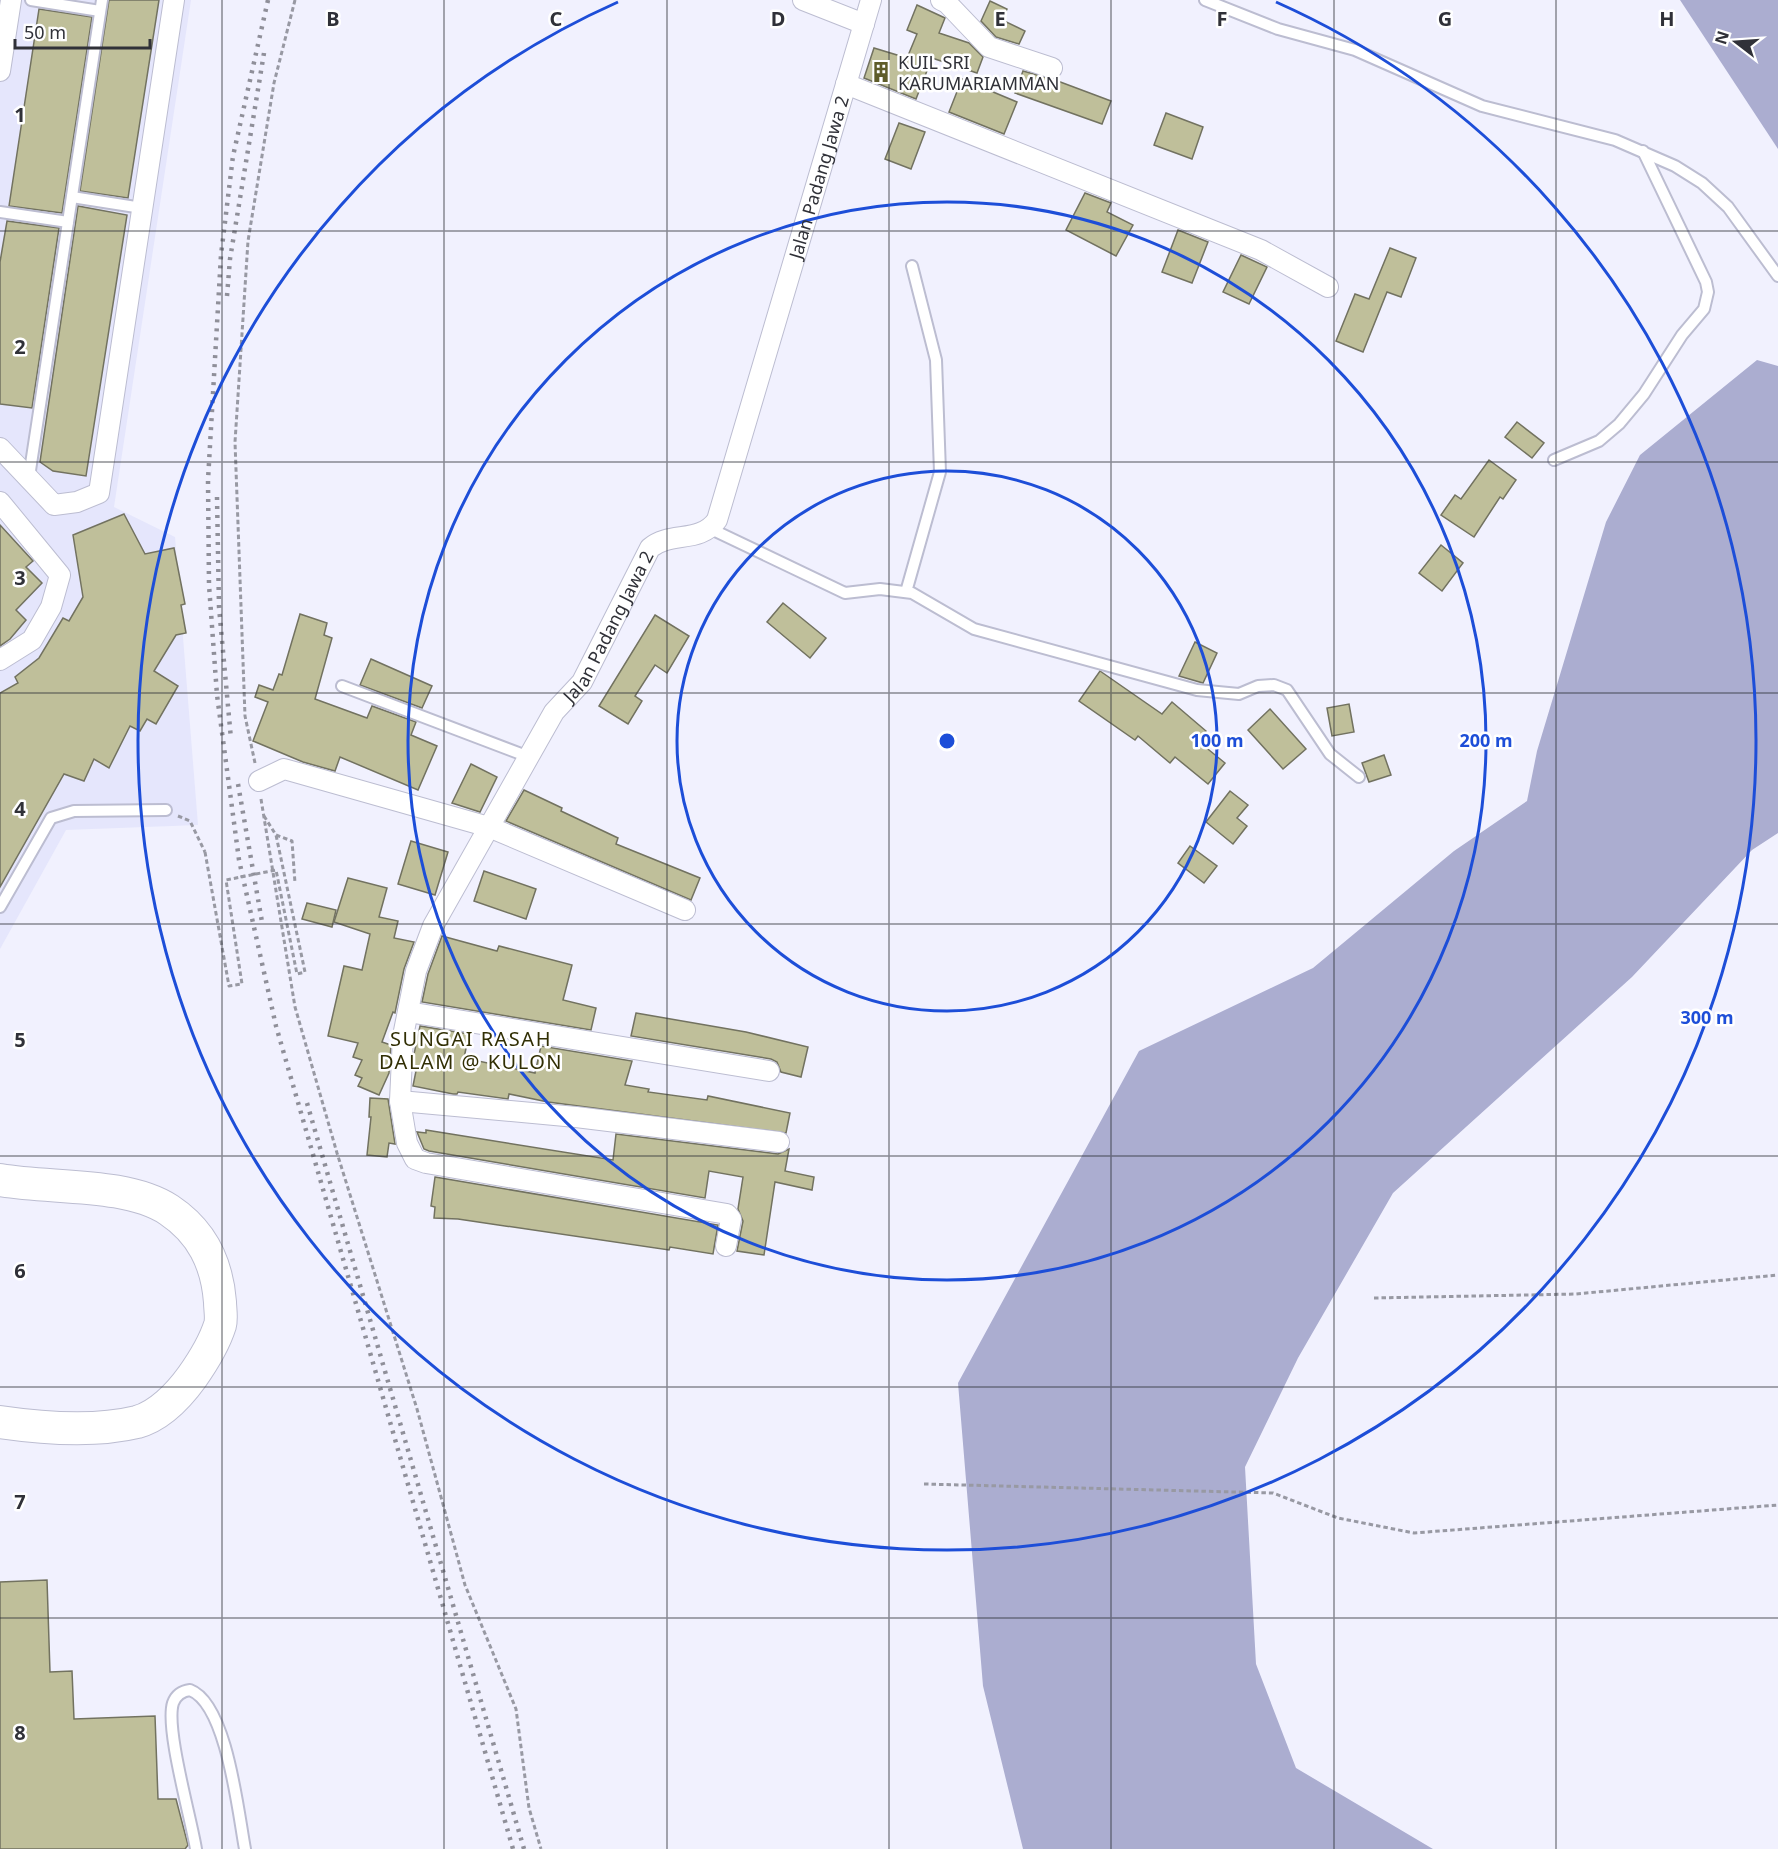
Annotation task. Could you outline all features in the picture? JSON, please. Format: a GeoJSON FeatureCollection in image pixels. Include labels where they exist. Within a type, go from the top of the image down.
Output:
{"type":"FeatureCollection","features":[{"type":"Feature","properties":{"kind":"main road"},"geometry":{"type":"LineString","coordinates":[[0,1180],[131,1193],[168,1210],[196,1232],[210,1255],[219,1285],[221,1322],[208,1353],[183,1389],[166,1406],[138,1422],[33,1427],[0,1422]]}},
{"type":"Feature","properties":{"kind":"street"},"geometry":{"type":"LineString","coordinates":[[0,71],[11,0]]}},
{"type":"Feature","properties":{"kind":"street"},"geometry":{"type":"LineString","coordinates":[[0,448],[54,505],[77,502],[99,493],[174,0]]}},
{"type":"Feature","properties":{"kind":"street"},"geometry":{"type":"LineString","coordinates":[[803,0],[864,24]]}},
{"type":"Feature","properties":{"kind":"street","name":"Jalan Padang Jawa 2"},"geometry":{"type":"LineString","coordinates":[[726,1246],[731,1219],[727,1214],[426,1163],[415,1159],[407,1143],[400,1101],[403,1036],[416,971],[433,926],[554,712],[582,682],[650,548],[657,542],[701,534],[711,529],[717,520],[871,0]]}},
{"type":"Feature","properties":{"kind":"street"},"geometry":{"type":"LineString","coordinates":[[941,0],[947,3],[989,47],[1052,68]]}},
{"type":"Feature","properties":{"kind":"street"},"geometry":{"type":"LineString","coordinates":[[846,84],[1261,250],[1328,287]]}},
{"type":"Feature","properties":{"kind":"street"},"geometry":{"type":"LineString","coordinates":[[0,502],[60,575],[51,607],[32,640],[0,660]]}},
{"type":"Feature","properties":{"kind":"street"},"geometry":{"type":"LineString","coordinates":[[259,781],[284,769],[489,827],[685,910]]}},
{"type":"Feature","properties":{"kind":"street"},"geometry":{"type":"LineString","coordinates":[[408,1012],[769,1071]]}},
{"type":"Feature","properties":{"kind":"street"},"geometry":{"type":"LineString","coordinates":[[400,1101],[588,1118],[779,1142]]}},
{"type":"Feature","properties":{"kind":"lane"},"geometry":{"type":"LineString","coordinates":[[28,477],[101,5],[31,0]]}},
{"type":"Feature","properties":{"kind":"lane"},"geometry":{"type":"LineString","coordinates":[[1205,0],[1278,29],[1355,50],[1482,106],[1580,129],[1643,151],[1702,183],[1728,207],[1778,276]]}},
{"type":"Feature","properties":{"kind":"lane"},"geometry":{"type":"LineString","coordinates":[[1554,460],[1599,441],[1619,424],[1644,394],[1682,335],[1704,309],[1707,300],[1706,282],[1643,151]]}},
{"type":"Feature","properties":{"kind":"lane"},"geometry":{"type":"LineString","coordinates":[[72,197],[142,208]]}},
{"type":"Feature","properties":{"kind":"lane"},"geometry":{"type":"LineString","coordinates":[[0,212],[68,222]]}},
{"type":"Feature","properties":{"kind":"lane"},"geometry":{"type":"LineString","coordinates":[[906,592],[940,472],[936,360],[912,266]]}},
{"type":"Feature","properties":{"kind":"lane"},"geometry":{"type":"LineString","coordinates":[[711,529],[845,593],[880,589],[906,592],[974,629],[1197,690],[1239,694],[1258,686],[1274,685],[1287,690],[1330,754],[1359,777]]}},
{"type":"Feature","properties":{"kind":"lane"},"geometry":{"type":"LineString","coordinates":[[342,686],[529,757]]}},
{"type":"Feature","properties":{"kind":"lane"},"geometry":{"type":"LineString","coordinates":[[0,907],[51,818],[74,811],[166,810]]}},
{"type":"Feature","properties":{"kind":"lane"},"geometry":{"type":"LineString","coordinates":[[196,1849],[171,1726],[173,1703],[178,1694],[190,1690],[203,1698],[215,1714],[227,1757],[245,1849]]}},
{"type":"Feature","properties":{"kind":"path"},"geometry":{"type":"LineString","coordinates":[[296,0],[274,83],[248,241],[235,442],[245,716],[259,781],[295,1007],[336,1153],[417,1409],[465,1585],[516,1709],[529,1808],[541,1849]]}},
{"type":"Feature","properties":{"kind":"path"},"geometry":{"type":"LineString","coordinates":[[166,810],[190,821],[205,852],[229,986],[242,984],[226,880],[276,870],[297,974],[305,972],[276,835],[264,814]]}},
{"type":"Feature","properties":{"kind":"path"},"geometry":{"type":"LineString","coordinates":[[276,835],[292,841],[295,883]]}},
{"type":"Feature","properties":{"kind":"path"},"geometry":{"type":"LineString","coordinates":[[1374,1298],[1576,1294],[1778,1275]]}},
{"type":"Feature","properties":{"kind":"path"},"geometry":{"type":"LineString","coordinates":[[924,1484],[1273,1493],[1338,1518],[1414,1533],[1778,1505]]}},
{"type":"Feature","properties":{"kind":"shaded area"},"geometry":{"type":"Polygon","coordinates":[[[0,0],[191,0],[114,507],[175,537],[198,825],[66,830],[0,949],[0,0]]]}},
{"type":"Feature","properties":{"kind":"water"},"geometry":{"type":"Polygon","coordinates":[[[1680,0],[1778,0],[1778,149],[1680,0]]]}},
{"type":"Feature","properties":{"kind":"water"},"geometry":{"type":"Polygon","coordinates":[[[1757,360],[1778,366],[1778,833],[1752,850],[1632,977],[1393,1193],[1298,1358],[1245,1467],[1256,1664],[1296,1768],[1433,1849],[1023,1849],[983,1686],[958,1383],[1139,1051],[1313,968],[1454,851],[1527,801],[1537,751],[1606,522],[1640,455],[1757,360]]]}},
{"type":"Feature","properties":{"kind":"building"},"geometry":{"type":"Polygon","coordinates":[[[109,0],[159,0],[128,198],[80,191],[109,0]]]}},
{"type":"Feature","properties":{"kind":"building"},"geometry":{"type":"Polygon","coordinates":[[[990,1],[1007,9],[1002,20],[1025,31],[1019,44],[996,37],[981,21],[990,1]]]}},
{"type":"Feature","properties":{"kind":"building"},"geometry":{"type":"Polygon","coordinates":[[[917,5],[945,18],[939,33],[969,43],[983,57],[977,73],[932,58],[916,99],[864,78],[874,48],[907,58],[917,34],[907,30],[917,5]]]}},
{"type":"Feature","properties":{"kind":"building"},"geometry":{"type":"Polygon","coordinates":[[[39,9],[92,17],[62,213],[9,206],[39,9]]]}},
{"type":"Feature","properties":{"kind":"building"},"geometry":{"type":"Polygon","coordinates":[[[1023,71],[1055,80],[1111,101],[1102,124],[1015,93],[1023,71]]]}},
{"type":"Feature","properties":{"kind":"building"},"geometry":{"type":"Polygon","coordinates":[[[962,79],[1017,102],[1004,134],[949,112],[962,79]]]}},
{"type":"Feature","properties":{"kind":"building"},"geometry":{"type":"Polygon","coordinates":[[[1166,113],[1203,127],[1192,159],[1154,145],[1166,113]]]}},
{"type":"Feature","properties":{"kind":"building"},"geometry":{"type":"Polygon","coordinates":[[[899,123],[925,132],[911,169],[885,159],[899,123]]]}},
{"type":"Feature","properties":{"kind":"building"},"geometry":{"type":"Polygon","coordinates":[[[1085,193],[1111,203],[1107,212],[1133,225],[1116,256],[1066,230],[1085,193]]]}},
{"type":"Feature","properties":{"kind":"building"},"geometry":{"type":"Polygon","coordinates":[[[78,206],[127,215],[86,476],[53,471],[40,462],[78,206]]]}},
{"type":"Feature","properties":{"kind":"building"},"geometry":{"type":"Polygon","coordinates":[[[7,221],[59,228],[32,408],[0,404],[0,262],[7,221]]]}},
{"type":"Feature","properties":{"kind":"building"},"geometry":{"type":"Polygon","coordinates":[[[1178,230],[1208,242],[1192,283],[1162,272],[1178,230]]]}},
{"type":"Feature","properties":{"kind":"building"},"geometry":{"type":"Polygon","coordinates":[[[1390,248],[1416,258],[1401,297],[1387,292],[1363,352],[1336,341],[1355,294],[1369,299],[1390,248]]]}},
{"type":"Feature","properties":{"kind":"building"},"geometry":{"type":"Polygon","coordinates":[[[1241,255],[1267,267],[1249,304],[1223,292],[1241,255]]]}},
{"type":"Feature","properties":{"kind":"building"},"geometry":{"type":"Polygon","coordinates":[[[1517,422],[1544,443],[1532,458],[1505,437],[1517,422]]]}},
{"type":"Feature","properties":{"kind":"building"},"geometry":{"type":"Polygon","coordinates":[[[1489,460],[1516,480],[1503,499],[1500,497],[1474,537],[1441,515],[1455,495],[1461,499],[1489,460]]]}},
{"type":"Feature","properties":{"kind":"building"},"geometry":{"type":"Polygon","coordinates":[[[124,514],[145,554],[174,548],[185,604],[181,605],[186,633],[176,635],[154,671],[178,686],[156,724],[147,719],[140,731],[130,726],[109,768],[94,759],[84,781],[64,774],[0,887],[0,693],[18,683],[15,677],[39,658],[63,618],[69,621],[83,597],[73,535],[124,514]]]}},
{"type":"Feature","properties":{"kind":"building"},"geometry":{"type":"Polygon","coordinates":[[[0,525],[33,561],[26,567],[42,583],[16,610],[26,620],[10,639],[0,646],[0,525]]]}},
{"type":"Feature","properties":{"kind":"building"},"geometry":{"type":"Polygon","coordinates":[[[1441,545],[1463,563],[1442,591],[1419,573],[1441,545]]]}},
{"type":"Feature","properties":{"kind":"building"},"geometry":{"type":"Polygon","coordinates":[[[783,603],[826,638],[810,658],[767,622],[783,603]]]}},
{"type":"Feature","properties":{"kind":"building"},"geometry":{"type":"Polygon","coordinates":[[[300,614],[327,623],[324,635],[332,638],[315,699],[367,718],[372,706],[416,722],[411,735],[437,746],[418,790],[340,757],[335,771],[303,762],[253,741],[268,702],[255,697],[259,685],[273,690],[279,674],[282,675],[300,614]]]}},
{"type":"Feature","properties":{"kind":"building"},"geometry":{"type":"Polygon","coordinates":[[[655,615],[689,636],[667,673],[655,665],[635,696],[642,701],[628,724],[599,706],[655,615]]]}},
{"type":"Feature","properties":{"kind":"building"},"geometry":{"type":"Polygon","coordinates":[[[1195,642],[1217,653],[1203,683],[1179,676],[1195,642]]]}},
{"type":"Feature","properties":{"kind":"building"},"geometry":{"type":"Polygon","coordinates":[[[371,659],[432,686],[422,708],[360,685],[371,659]]]}},
{"type":"Feature","properties":{"kind":"building"},"geometry":{"type":"Polygon","coordinates":[[[1100,671],[1162,714],[1172,702],[1206,731],[1198,741],[1225,763],[1208,784],[1175,757],[1170,763],[1138,736],[1135,740],[1079,701],[1100,671]]]}},
{"type":"Feature","properties":{"kind":"building"},"geometry":{"type":"Polygon","coordinates":[[[1349,704],[1354,732],[1332,736],[1327,708],[1349,704]]]}},
{"type":"Feature","properties":{"kind":"building"},"geometry":{"type":"Polygon","coordinates":[[[1270,709],[1306,749],[1283,769],[1248,730],[1270,709]]]}},
{"type":"Feature","properties":{"kind":"building"},"geometry":{"type":"Polygon","coordinates":[[[1384,755],[1391,775],[1369,782],[1362,763],[1384,755]]]}},
{"type":"Feature","properties":{"kind":"building"},"geometry":{"type":"Polygon","coordinates":[[[471,764],[497,777],[480,812],[452,803],[471,764]]]}},
{"type":"Feature","properties":{"kind":"building"},"geometry":{"type":"Polygon","coordinates":[[[524,790],[562,808],[561,811],[618,838],[616,844],[700,878],[691,900],[506,821],[524,790]]]}},
{"type":"Feature","properties":{"kind":"building"},"geometry":{"type":"Polygon","coordinates":[[[1230,791],[1248,805],[1237,818],[1247,826],[1233,844],[1206,822],[1230,791]]]}},
{"type":"Feature","properties":{"kind":"building"},"geometry":{"type":"Polygon","coordinates":[[[411,841],[448,852],[435,895],[398,884],[411,841]]]}},
{"type":"Feature","properties":{"kind":"building"},"geometry":{"type":"Polygon","coordinates":[[[1190,846],[1217,866],[1204,883],[1178,863],[1190,846]]]}},
{"type":"Feature","properties":{"kind":"building"},"geometry":{"type":"Polygon","coordinates":[[[484,871],[536,889],[526,919],[474,901],[484,871]]]}},
{"type":"Feature","properties":{"kind":"building"},"geometry":{"type":"Polygon","coordinates":[[[348,878],[387,888],[379,917],[398,921],[394,938],[414,942],[404,969],[395,1013],[393,1012],[382,1042],[391,1045],[389,1073],[379,1095],[358,1086],[362,1078],[355,1075],[362,1060],[353,1057],[358,1043],[328,1036],[344,966],[362,970],[370,934],[334,922],[348,878]]]}},
{"type":"Feature","properties":{"kind":"building"},"geometry":{"type":"Polygon","coordinates":[[[307,903],[336,910],[332,927],[302,919],[307,903]]]}},
{"type":"Feature","properties":{"kind":"building"},"geometry":{"type":"Polygon","coordinates":[[[442,936],[497,951],[499,946],[572,965],[563,1000],[596,1008],[591,1030],[422,1002],[428,974],[442,936]]]}},
{"type":"Feature","properties":{"kind":"building"},"geometry":{"type":"Polygon","coordinates":[[[636,1013],[746,1032],[808,1047],[801,1077],[781,1072],[777,1062],[771,1059],[631,1036],[636,1013]]]}},
{"type":"Feature","properties":{"kind":"building"},"geometry":{"type":"Polygon","coordinates":[[[420,1026],[469,1034],[464,1058],[535,1073],[541,1046],[632,1061],[625,1085],[649,1089],[648,1092],[707,1100],[708,1096],[790,1113],[786,1133],[548,1102],[509,1094],[508,1099],[458,1092],[453,1094],[413,1086],[416,1071],[413,1070],[414,1054],[420,1026]]]}},
{"type":"Feature","properties":{"kind":"building"},"geometry":{"type":"Polygon","coordinates":[[[370,1098],[388,1099],[395,1144],[389,1143],[387,1157],[367,1155],[371,1117],[369,1117],[370,1098]]]}},
{"type":"Feature","properties":{"kind":"building"},"geometry":{"type":"Polygon","coordinates":[[[426,1130],[613,1160],[616,1134],[778,1154],[789,1149],[785,1171],[814,1177],[812,1190],[775,1182],[764,1255],[737,1251],[743,1221],[738,1209],[743,1177],[709,1171],[705,1198],[429,1151],[424,1149],[417,1132],[426,1133],[426,1130]]]}},
{"type":"Feature","properties":{"kind":"building"},"geometry":{"type":"Polygon","coordinates":[[[435,1177],[718,1225],[713,1254],[670,1247],[669,1250],[458,1219],[434,1218],[435,1207],[431,1206],[435,1177]]]}},
{"type":"Feature","properties":{"kind":"building"},"geometry":{"type":"Polygon","coordinates":[[[47,1580],[50,1672],[72,1671],[74,1719],[155,1716],[158,1799],[176,1799],[188,1845],[185,1849],[0,1849],[0,1582],[47,1580]]]}},
{"type":"Feature","properties":{"kind":"railway"},"geometry":{"type":"LineString","coordinates":[[268,0],[233,156],[221,255],[208,480],[209,585],[217,695],[239,860],[276,1026],[513,1849]]}},
{"type":"Feature","properties":{"kind":"railway"},"geometry":{"type":"LineString","coordinates":[[227,296],[230,259],[264,53]]}},
{"type":"Feature","properties":{"kind":"railway"},"geometry":{"type":"LineString","coordinates":[[217,497],[219,607],[231,739]]}},
{"type":"Feature","properties":{"kind":"railway"},"geometry":{"type":"LineString","coordinates":[[238,784],[262,922]]}},
{"type":"Feature","properties":{"kind":"railway"},"geometry":{"type":"LineString","coordinates":[[307,1103],[524,1849]]}},
{"type":"Feature","properties":{"kind":"place","name":"KUIL SRI KARUMARIAMMAN"},"geometry":{"type":"Point","coordinates":[881,72]}},
{"type":"Feature","properties":{"kind":"district","name":"SUNGAI RASAH DALAM @ KULON"},"geometry":{"type":"Point","coordinates":[471,1050]}}]}
